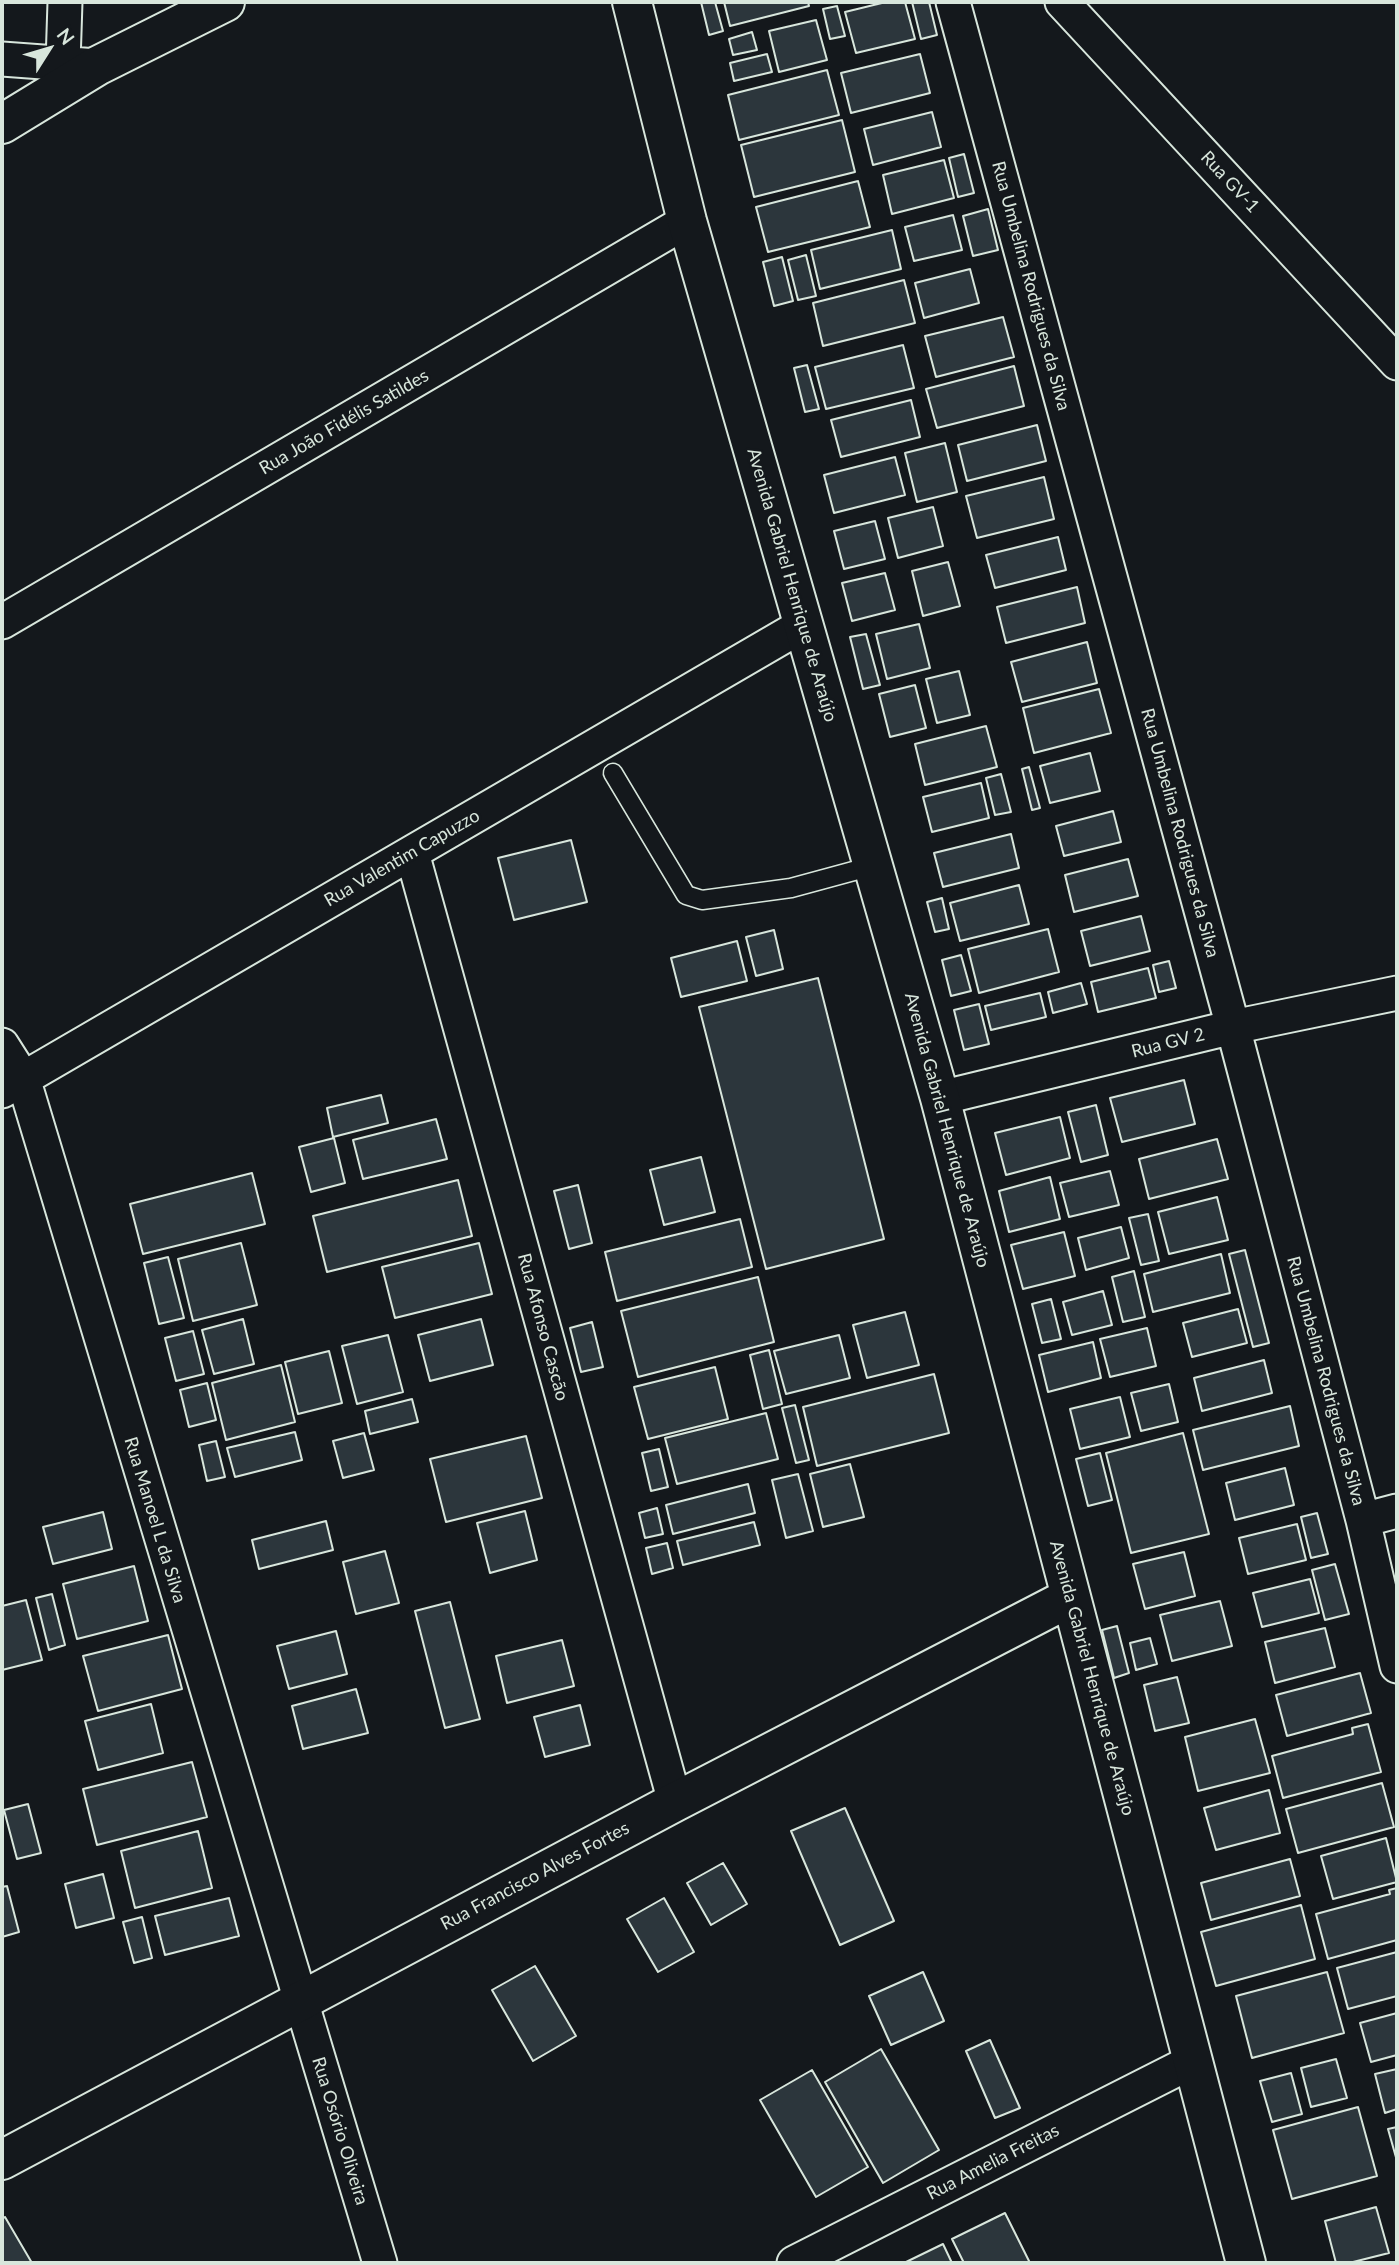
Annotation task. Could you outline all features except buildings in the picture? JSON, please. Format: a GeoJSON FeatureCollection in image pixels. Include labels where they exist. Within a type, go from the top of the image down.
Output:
{"type":"FeatureCollection","features":[{"type":"Feature","properties":{"kind":"street"},"geometry":{"type":"LineString","coordinates":[[65,2],[80,64]]}},
{"type":"Feature","properties":{"kind":"street"},"geometry":{"type":"LineString","coordinates":[[2,124],[80,64],[225,2]]}},
{"type":"Feature","properties":{"kind":"street","name":"Avenida Gabriel Henrique de Araújo"},"geometry":{"type":"LineString","coordinates":[[632,2],[687,221],[940,1098],[1246,2263]]}},
{"type":"Feature","properties":{"kind":"street","name":"Rua Umbelina Rodrigues da Silva"},"geometry":{"type":"LineString","coordinates":[[953,2],[1233,1027],[1363,1520],[1397,1666]]}},
{"type":"Feature","properties":{"kind":"street","name":"Rua GV-1"},"geometry":{"type":"LineString","coordinates":[[1062,2],[1397,363]]}},
{"type":"Feature","properties":{"kind":"street"},"geometry":{"type":"LineString","coordinates":[[2,59],[80,64]]}},
{"type":"Feature","properties":{"kind":"street","name":"Rua João Fidélis Satildes"},"geometry":{"type":"LineString","coordinates":[[2,622],[687,221]]}},
{"type":"Feature","properties":{"kind":"street","name":"Rua Valentim Capuzzo"},"geometry":{"type":"LineString","coordinates":[[12,1084],[803,625]]}},
{"type":"Feature","properties":{"kind":"street","name":"Rua Afonso Cascão"},"geometry":{"type":"LineString","coordinates":[[412,853],[675,1802]]}},
{"type":"Feature","properties":{"kind":"street","name":"Rua GV 2"},"geometry":{"type":"LineString","coordinates":[[940,1098],[1233,1027],[1397,993]]}},
{"type":"Feature","properties":{"kind":"street","name":"Rua Manoel L da Silva"},"geometry":{"type":"LineString","coordinates":[[2,1045],[299,2000]]}},
{"type":"Feature","properties":{"kind":"street"},"geometry":{"type":"LineString","coordinates":[[1363,1520],[1397,1511]]}},
{"type":"Feature","properties":{"kind":"street","name":"Rua Francisco Alves Fortes"},"geometry":{"type":"LineString","coordinates":[[2,2160],[299,2000],[1071,1597]]}},
{"type":"Feature","properties":{"kind":"street","name":"Rua Osório Oliveira"},"geometry":{"type":"LineString","coordinates":[[299,2000],[380,2263]]}},
{"type":"Feature","properties":{"kind":"street","name":"Rua Amelia Freitas"},"geometry":{"type":"LineString","coordinates":[[794,2263],[1193,2061]]}},
{"type":"Feature","properties":{"kind":"lane"},"geometry":{"type":"LineString","coordinates":[[613,773],[686,895],[702,900],[791,888],[872,866]]}}]}
